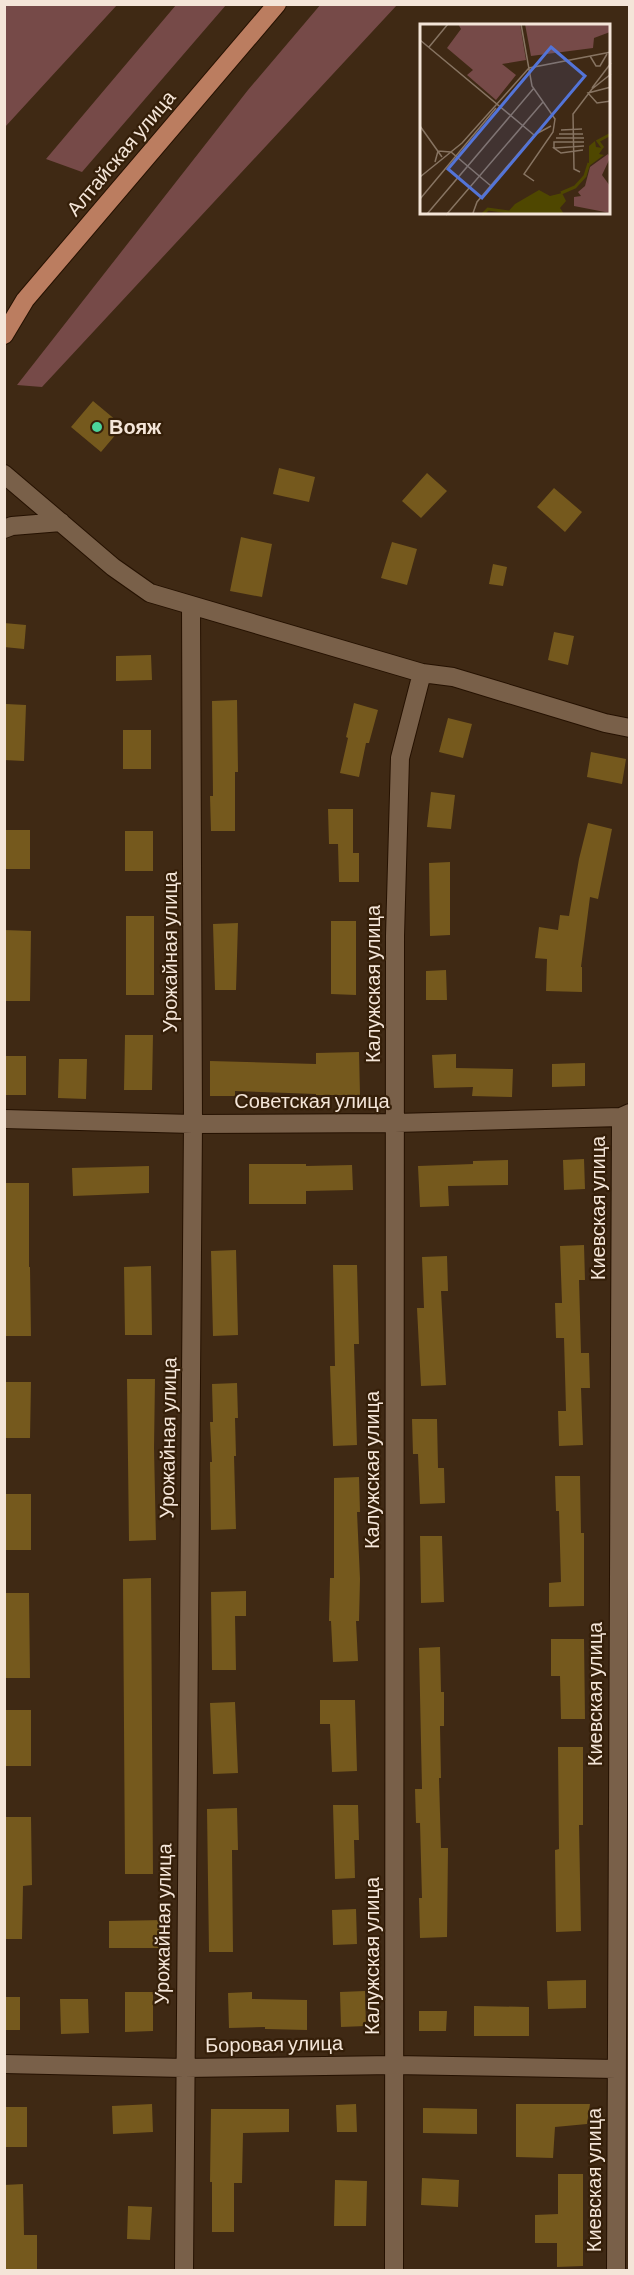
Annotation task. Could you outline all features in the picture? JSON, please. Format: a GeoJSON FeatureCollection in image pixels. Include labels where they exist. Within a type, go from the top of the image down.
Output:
{"type":"FeatureCollection","features":[{"type":"Feature","properties":{"kind":"main road","name":"Алтайская улица"},"geometry":{"type":"LineString","coordinates":[[4,335],[25,300],[277,4]]}},
{"type":"Feature","properties":{"kind":"street"},"geometry":{"type":"LineString","coordinates":[[4,316],[25,300]]}},
{"type":"Feature","properties":{"kind":"street"},"geometry":{"type":"LineString","coordinates":[[4,474],[113,567],[150,593],[422,673],[453,677],[605,723],[630,728]]}},
{"type":"Feature","properties":{"kind":"street"},"geometry":{"type":"LineString","coordinates":[[4,529],[12,526],[61,522]]}},
{"type":"Feature","properties":{"kind":"street","name":"Урожайная улица"},"geometry":{"type":"LineString","coordinates":[[184,2271],[194,1124],[191,605]]}},
{"type":"Feature","properties":{"kind":"street","name":"Калужская улица"},"geometry":{"type":"LineString","coordinates":[[393,2271],[395,936],[400,758],[422,673]]}},
{"type":"Feature","properties":{"kind":"street","name":"Советская улица"},"geometry":{"type":"LineString","coordinates":[[4,1119],[194,1124],[395,1123],[625,1115]]}},
{"type":"Feature","properties":{"kind":"street","name":"Киевская улица"},"geometry":{"type":"LineString","coordinates":[[616,2271],[625,1115]]}},
{"type":"Feature","properties":{"kind":"street","name":"Боровая улица"},"geometry":{"type":"LineString","coordinates":[[4,2064],[184,2068],[394,2065],[616,2069]]}},
{"type":"Feature","properties":{"kind":"shaded area"},"geometry":{"type":"Polygon","coordinates":[[[321,4],[397,5],[42,387],[17,385],[248,90],[321,4]]]}},
{"type":"Feature","properties":{"kind":"shaded area"},"geometry":{"type":"Polygon","coordinates":[[[4,5],[117,5],[5,127],[4,5]]]}},
{"type":"Feature","properties":{"kind":"shaded area"},"geometry":{"type":"Polygon","coordinates":[[[176,5],[226,5],[82,172],[46,159],[176,5]]]}},
{"type":"Feature","properties":{"kind":"building","name":"Вояж"},"geometry":{"type":"Polygon","coordinates":[[[93,401],[123,426],[101,452],[71,427],[93,401]]]}},
{"type":"Feature","properties":{"kind":"building"},"geometry":{"type":"Polygon","coordinates":[[[279,468],[315,477],[309,502],[273,494],[279,468]]]}},
{"type":"Feature","properties":{"kind":"building"},"geometry":{"type":"Polygon","coordinates":[[[427,473],[447,491],[421,518],[402,501],[427,473]]]}},
{"type":"Feature","properties":{"kind":"building"},"geometry":{"type":"Polygon","coordinates":[[[554,488],[582,512],[565,532],[537,507],[554,488]]]}},
{"type":"Feature","properties":{"kind":"building"},"geometry":{"type":"Polygon","coordinates":[[[241,537],[272,544],[262,597],[230,591],[241,537]]]}},
{"type":"Feature","properties":{"kind":"building"},"geometry":{"type":"Polygon","coordinates":[[[392,542],[417,549],[407,585],[381,578],[392,542]]]}},
{"type":"Feature","properties":{"kind":"building"},"geometry":{"type":"Polygon","coordinates":[[[493,564],[507,567],[503,586],[489,584],[493,564]]]}},
{"type":"Feature","properties":{"kind":"building"},"geometry":{"type":"Polygon","coordinates":[[[4,623],[26,625],[24,649],[4,647],[4,623]]]}},
{"type":"Feature","properties":{"kind":"building"},"geometry":{"type":"Polygon","coordinates":[[[554,632],[574,636],[568,665],[548,660],[554,632]]]}},
{"type":"Feature","properties":{"kind":"building"},"geometry":{"type":"Polygon","coordinates":[[[151,655],[152,680],[116,681],[116,656],[151,655]]]}},
{"type":"Feature","properties":{"kind":"building"},"geometry":{"type":"Polygon","coordinates":[[[237,700],[238,772],[235,772],[235,831],[211,831],[212,701],[237,700]]]}},
{"type":"Feature","properties":{"kind":"building"},"geometry":{"type":"Polygon","coordinates":[[[354,703],[378,710],[369,743],[366,743],[359,777],[340,773],[354,703]]]}},
{"type":"Feature","properties":{"kind":"building"},"geometry":{"type":"Polygon","coordinates":[[[6,704],[26,705],[24,761],[4,760],[6,704]]]}},
{"type":"Feature","properties":{"kind":"building"},"geometry":{"type":"Polygon","coordinates":[[[448,718],[472,724],[463,758],[439,752],[448,718]]]}},
{"type":"Feature","properties":{"kind":"building"},"geometry":{"type":"Polygon","coordinates":[[[123,730],[151,730],[151,769],[123,769],[123,730]]]}},
{"type":"Feature","properties":{"kind":"building"},"geometry":{"type":"Polygon","coordinates":[[[591,752],[626,759],[622,784],[587,777],[591,752]]]}},
{"type":"Feature","properties":{"kind":"building"},"geometry":{"type":"Polygon","coordinates":[[[431,792],[455,795],[451,829],[427,827],[431,792]]]}},
{"type":"Feature","properties":{"kind":"building"},"geometry":{"type":"Polygon","coordinates":[[[328,809],[353,809],[353,853],[359,853],[359,882],[339,882],[338,844],[329,844],[328,809]]]}},
{"type":"Feature","properties":{"kind":"building"},"geometry":{"type":"Polygon","coordinates":[[[588,823],[612,829],[598,899],[590,897],[581,967],[582,992],[546,991],[547,959],[535,958],[539,927],[558,930],[560,915],[569,916],[588,823]]]}},
{"type":"Feature","properties":{"kind":"building"},"geometry":{"type":"Polygon","coordinates":[[[4,830],[30,830],[30,869],[4,869],[4,830]]]}},
{"type":"Feature","properties":{"kind":"building"},"geometry":{"type":"Polygon","coordinates":[[[125,831],[153,831],[153,871],[125,871],[125,831]]]}},
{"type":"Feature","properties":{"kind":"building"},"geometry":{"type":"Polygon","coordinates":[[[450,862],[450,935],[430,936],[429,863],[450,862]]]}},
{"type":"Feature","properties":{"kind":"building"},"geometry":{"type":"Polygon","coordinates":[[[126,916],[154,916],[154,995],[126,995],[126,916]]]}},
{"type":"Feature","properties":{"kind":"building"},"geometry":{"type":"Polygon","coordinates":[[[331,921],[356,921],[356,995],[331,994],[331,921]]]}},
{"type":"Feature","properties":{"kind":"building"},"geometry":{"type":"Polygon","coordinates":[[[238,923],[236,990],[215,990],[213,924],[238,923]]]}},
{"type":"Feature","properties":{"kind":"building"},"geometry":{"type":"Polygon","coordinates":[[[4,930],[31,931],[30,1001],[4,1001],[4,930]]]}},
{"type":"Feature","properties":{"kind":"building"},"geometry":{"type":"Polygon","coordinates":[[[446,970],[447,1000],[426,1000],[426,971],[446,970]]]}},
{"type":"Feature","properties":{"kind":"building"},"geometry":{"type":"Polygon","coordinates":[[[125,1035],[153,1035],[152,1090],[124,1090],[125,1035]]]}},
{"type":"Feature","properties":{"kind":"building"},"geometry":{"type":"Polygon","coordinates":[[[359,1052],[360,1095],[235,1091],[235,1096],[210,1096],[210,1061],[316,1064],[316,1053],[359,1052]]]}},
{"type":"Feature","properties":{"kind":"building"},"geometry":{"type":"Polygon","coordinates":[[[456,1054],[456,1068],[513,1069],[512,1097],[472,1096],[473,1087],[434,1088],[432,1055],[456,1054]]]}},
{"type":"Feature","properties":{"kind":"building"},"geometry":{"type":"Polygon","coordinates":[[[4,1056],[26,1056],[26,1095],[4,1095],[4,1056]]]}},
{"type":"Feature","properties":{"kind":"building"},"geometry":{"type":"Polygon","coordinates":[[[59,1059],[87,1059],[86,1099],[58,1098],[59,1059]]]}},
{"type":"Feature","properties":{"kind":"building"},"geometry":{"type":"Polygon","coordinates":[[[585,1063],[585,1086],[552,1087],[552,1064],[585,1063]]]}},
{"type":"Feature","properties":{"kind":"building"},"geometry":{"type":"Polygon","coordinates":[[[584,1159],[585,1189],[564,1190],[563,1160],[584,1159]]]}},
{"type":"Feature","properties":{"kind":"building"},"geometry":{"type":"Polygon","coordinates":[[[508,1160],[508,1185],[448,1186],[449,1206],[420,1207],[418,1166],[508,1160]]]}},
{"type":"Feature","properties":{"kind":"building"},"geometry":{"type":"Polygon","coordinates":[[[249,1164],[352,1165],[353,1190],[306,1191],[306,1204],[249,1204],[249,1164]]]}},
{"type":"Feature","properties":{"kind":"building"},"geometry":{"type":"Polygon","coordinates":[[[149,1166],[149,1193],[73,1196],[72,1168],[149,1166]]]}},
{"type":"Feature","properties":{"kind":"building"},"geometry":{"type":"Polygon","coordinates":[[[4,1183],[29,1183],[31,1336],[4,1336],[4,1183]]]}},
{"type":"Feature","properties":{"kind":"building"},"geometry":{"type":"Polygon","coordinates":[[[584,1245],[585,1280],[579,1280],[581,1353],[589,1353],[590,1388],[581,1388],[583,1445],[559,1446],[558,1411],[566,1411],[564,1338],[556,1338],[555,1303],[562,1303],[560,1246],[584,1245]]]}},
{"type":"Feature","properties":{"kind":"building"},"geometry":{"type":"Polygon","coordinates":[[[236,1250],[238,1335],[213,1336],[211,1251],[236,1250]]]}},
{"type":"Feature","properties":{"kind":"building"},"geometry":{"type":"Polygon","coordinates":[[[447,1256],[448,1291],[441,1291],[446,1385],[421,1386],[417,1308],[424,1308],[422,1257],[447,1256]]]}},
{"type":"Feature","properties":{"kind":"building"},"geometry":{"type":"Polygon","coordinates":[[[333,1265],[357,1265],[359,1344],[354,1344],[357,1445],[333,1446],[330,1366],[335,1366],[333,1265]]]}},
{"type":"Feature","properties":{"kind":"building"},"geometry":{"type":"Polygon","coordinates":[[[151,1266],[152,1335],[125,1335],[124,1267],[151,1266]]]}},
{"type":"Feature","properties":{"kind":"building"},"geometry":{"type":"Polygon","coordinates":[[[127,1379],[155,1379],[156,1540],[129,1541],[127,1379]]]}},
{"type":"Feature","properties":{"kind":"building"},"geometry":{"type":"Polygon","coordinates":[[[4,1382],[31,1382],[30,1438],[4,1438],[4,1382]]]}},
{"type":"Feature","properties":{"kind":"building"},"geometry":{"type":"Polygon","coordinates":[[[237,1383],[238,1418],[235,1418],[236,1456],[234,1456],[236,1529],[211,1530],[212,1384],[237,1383]]]}},
{"type":"Feature","properties":{"kind":"building"},"geometry":{"type":"Polygon","coordinates":[[[412,1419],[437,1419],[438,1468],[444,1468],[445,1503],[420,1504],[418,1454],[413,1454],[412,1419]]]}},
{"type":"Feature","properties":{"kind":"building"},"geometry":{"type":"Polygon","coordinates":[[[555,1476],[580,1476],[581,1533],[584,1533],[584,1606],[549,1607],[549,1583],[561,1582],[559,1511],[556,1511],[555,1476]]]}},
{"type":"Feature","properties":{"kind":"building"},"geometry":{"type":"Polygon","coordinates":[[[359,1477],[360,1512],[357,1512],[360,1579],[359,1621],[356,1621],[358,1661],[333,1662],[331,1621],[329,1621],[330,1578],[334,1578],[334,1478],[359,1477]]]}},
{"type":"Feature","properties":{"kind":"building"},"geometry":{"type":"Polygon","coordinates":[[[4,1494],[31,1494],[31,1550],[4,1550],[4,1494]]]}},
{"type":"Feature","properties":{"kind":"building"},"geometry":{"type":"Polygon","coordinates":[[[420,1536],[442,1536],[444,1602],[421,1603],[420,1536]]]}},
{"type":"Feature","properties":{"kind":"building"},"geometry":{"type":"Polygon","coordinates":[[[151,1578],[153,1874],[125,1874],[123,1579],[151,1578]]]}},
{"type":"Feature","properties":{"kind":"building"},"geometry":{"type":"Polygon","coordinates":[[[246,1591],[246,1616],[235,1616],[236,1670],[212,1670],[211,1592],[246,1591]]]}},
{"type":"Feature","properties":{"kind":"building"},"geometry":{"type":"Polygon","coordinates":[[[4,1593],[29,1593],[30,1678],[4,1678],[4,1593]]]}},
{"type":"Feature","properties":{"kind":"building"},"geometry":{"type":"Polygon","coordinates":[[[551,1639],[584,1639],[585,1719],[561,1719],[560,1676],[551,1676],[551,1639]]]}},
{"type":"Feature","properties":{"kind":"building"},"geometry":{"type":"Polygon","coordinates":[[[440,1647],[444,1726],[440,1726],[441,1778],[439,1778],[441,1848],[448,1848],[447,1937],[420,1938],[419,1898],[422,1898],[420,1823],[416,1823],[415,1789],[422,1789],[419,1648],[440,1647]]]}},
{"type":"Feature","properties":{"kind":"building"},"geometry":{"type":"Polygon","coordinates":[[[320,1700],[355,1700],[357,1771],[332,1772],[330,1724],[320,1724],[320,1700]]]}},
{"type":"Feature","properties":{"kind":"building"},"geometry":{"type":"Polygon","coordinates":[[[235,1702],[238,1773],[213,1774],[210,1703],[235,1702]]]}},
{"type":"Feature","properties":{"kind":"building"},"geometry":{"type":"Polygon","coordinates":[[[4,1710],[31,1710],[31,1766],[4,1766],[4,1710]]]}},
{"type":"Feature","properties":{"kind":"building"},"geometry":{"type":"Polygon","coordinates":[[[558,1747],[583,1747],[583,1825],[579,1825],[581,1931],[556,1932],[555,1850],[559,1849],[558,1747]]]}},
{"type":"Feature","properties":{"kind":"building"},"geometry":{"type":"Polygon","coordinates":[[[333,1805],[358,1805],[359,1840],[354,1840],[355,1878],[335,1879],[333,1805]]]}},
{"type":"Feature","properties":{"kind":"building"},"geometry":{"type":"Polygon","coordinates":[[[237,1808],[238,1850],[232,1850],[233,1952],[209,1952],[207,1809],[237,1808]]]}},
{"type":"Feature","properties":{"kind":"building"},"geometry":{"type":"Polygon","coordinates":[[[4,1817],[31,1817],[32,1885],[23,1886],[22,1939],[4,1939],[4,1817]]]}},
{"type":"Feature","properties":{"kind":"building"},"geometry":{"type":"Polygon","coordinates":[[[356,1909],[357,1944],[333,1945],[332,1910],[356,1909]]]}},
{"type":"Feature","properties":{"kind":"building"},"geometry":{"type":"Polygon","coordinates":[[[165,1920],[165,1948],[109,1948],[109,1921],[165,1920]]]}},
{"type":"Feature","properties":{"kind":"building"},"geometry":{"type":"Polygon","coordinates":[[[586,1980],[586,2008],[548,2009],[547,1981],[586,1980]]]}},
{"type":"Feature","properties":{"kind":"building"},"geometry":{"type":"Polygon","coordinates":[[[365,1991],[366,2026],[341,2027],[340,1992],[365,1991]]]}},
{"type":"Feature","properties":{"kind":"building"},"geometry":{"type":"Polygon","coordinates":[[[125,1992],[153,1992],[153,2031],[125,2032],[125,1992]]]}},
{"type":"Feature","properties":{"kind":"building"},"geometry":{"type":"Polygon","coordinates":[[[252,1992],[252,1999],[307,2000],[307,2030],[265,2029],[265,2027],[229,2028],[228,1993],[252,1992]]]}},
{"type":"Feature","properties":{"kind":"building"},"geometry":{"type":"Polygon","coordinates":[[[4,1997],[20,1997],[20,2030],[4,2030],[4,1997]]]}},
{"type":"Feature","properties":{"kind":"building"},"geometry":{"type":"Polygon","coordinates":[[[60,1999],[88,1999],[89,2033],[61,2034],[60,1999]]]}},
{"type":"Feature","properties":{"kind":"building"},"geometry":{"type":"Polygon","coordinates":[[[474,2006],[529,2007],[529,2036],[474,2036],[474,2006]]]}},
{"type":"Feature","properties":{"kind":"building"},"geometry":{"type":"Polygon","coordinates":[[[419,2011],[447,2011],[446,2031],[419,2031],[419,2011]]]}},
{"type":"Feature","properties":{"kind":"building"},"geometry":{"type":"Polygon","coordinates":[[[152,2104],[153,2132],[113,2134],[112,2106],[152,2104]]]}},
{"type":"Feature","properties":{"kind":"building"},"geometry":{"type":"Polygon","coordinates":[[[356,2104],[357,2132],[337,2132],[336,2105],[356,2104]]]}},
{"type":"Feature","properties":{"kind":"building"},"geometry":{"type":"Polygon","coordinates":[[[516,2104],[590,2104],[587,2124],[555,2127],[553,2158],[516,2157],[516,2104]]]}},
{"type":"Feature","properties":{"kind":"building"},"geometry":{"type":"Polygon","coordinates":[[[4,2107],[27,2107],[27,2147],[4,2147],[4,2107]]]}},
{"type":"Feature","properties":{"kind":"building"},"geometry":{"type":"Polygon","coordinates":[[[423,2108],[477,2109],[477,2134],[423,2133],[423,2108]]]}},
{"type":"Feature","properties":{"kind":"building"},"geometry":{"type":"Polygon","coordinates":[[[211,2109],[289,2109],[289,2132],[243,2133],[242,2183],[234,2183],[234,2232],[212,2232],[211,2109]]]}},
{"type":"Feature","properties":{"kind":"building"},"geometry":{"type":"Polygon","coordinates":[[[558,2174],[583,2174],[583,2266],[557,2267],[557,2243],[535,2243],[535,2215],[558,2214],[558,2174]]]}},
{"type":"Feature","properties":{"kind":"building"},"geometry":{"type":"Polygon","coordinates":[[[422,2178],[459,2180],[458,2207],[421,2205],[422,2178]]]}},
{"type":"Feature","properties":{"kind":"building"},"geometry":{"type":"Polygon","coordinates":[[[335,2180],[367,2181],[366,2226],[334,2226],[335,2180]]]}},
{"type":"Feature","properties":{"kind":"building"},"geometry":{"type":"Polygon","coordinates":[[[23,2184],[24,2235],[37,2235],[37,2271],[4,2271],[4,2185],[23,2184]]]}},
{"type":"Feature","properties":{"kind":"building"},"geometry":{"type":"Polygon","coordinates":[[[128,2206],[152,2207],[150,2240],[127,2239],[128,2206]]]}},
{"type":"Feature","properties":{"kind":"place","name":"Вояж"},"geometry":{"type":"Point","coordinates":[97,427]}}]}
